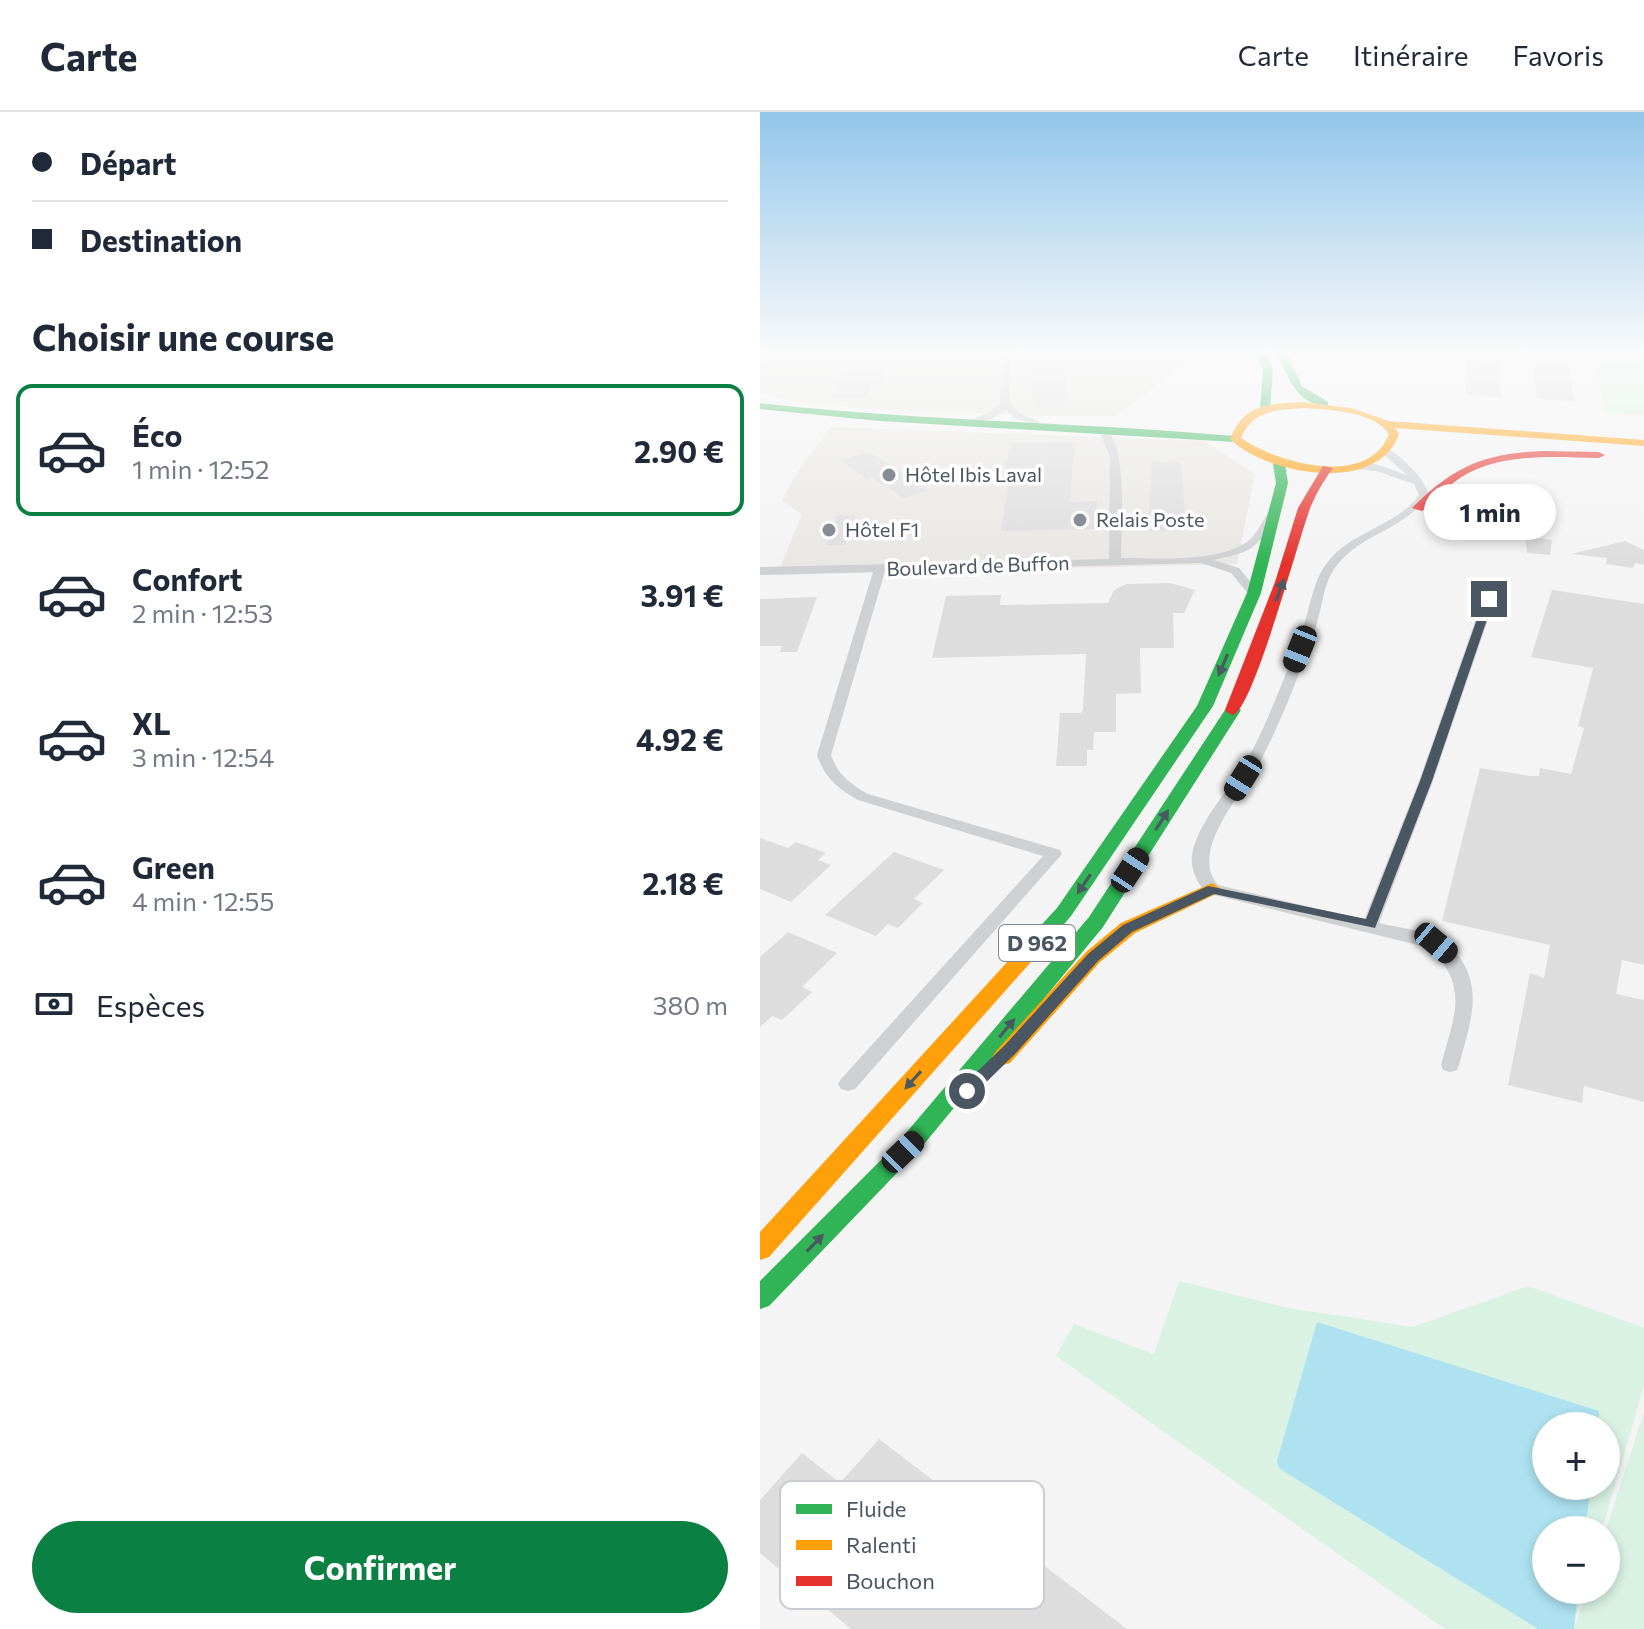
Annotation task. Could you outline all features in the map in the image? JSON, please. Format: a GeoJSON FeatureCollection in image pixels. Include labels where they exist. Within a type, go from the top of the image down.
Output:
{"type":"FeatureCollection","features":[{"type":"Feature","properties":{"kind":"main road"},"geometry":{"type":"LineString","coordinates":[[968,423],[1235,439],[1249,453],[1279,464],[1327,468],[1353,466],[1390,448],[1477,439],[1644,450]]}},
{"type":"Feature","properties":{"kind":"main road"},"geometry":{"type":"LineString","coordinates":[[1029,423],[1179,426],[1223,423]]}},
{"type":"Feature","properties":{"kind":"main road"},"geometry":{"type":"LineString","coordinates":[[1235,439],[1236,428],[1241,423]]}},
{"type":"Feature","properties":{"kind":"main road"},"geometry":{"type":"LineString","coordinates":[[1387,424],[1644,443]]}},
{"type":"Feature","properties":{"kind":"main road"},"geometry":{"type":"LineString","coordinates":[[1387,424],[1394,434],[1390,448]]}},
{"type":"Feature","properties":{"kind":"main road"},"geometry":{"type":"LineString","coordinates":[[1418,508],[1434,498],[1455,475],[1478,464],[1541,454],[1644,457]]}},
{"type":"Feature","properties":{"kind":"main road","name":"D 962"},"geometry":{"type":"LineString","coordinates":[[760,1249],[1064,912],[1205,706],[1254,593],[1278,505],[1282,483],[1279,464]]}},
{"type":"Feature","properties":{"kind":"main road","name":"D 962"},"geometry":{"type":"LineString","coordinates":[[760,1298],[903,1152],[1096,922],[1233,711],[1283,580],[1299,518],[1316,481],[1327,468]]}},
{"type":"Feature","properties":{"kind":"main road"},"geometry":{"type":"LineString","coordinates":[[903,1152],[1010,1050],[1093,957],[1128,928],[1212,889]]}},
{"type":"Feature","properties":{"kind":"street"},"geometry":{"type":"LineString","coordinates":[[1103,429],[1115,457],[1115,562]]}},
{"type":"Feature","properties":{"kind":"street"},"geometry":{"type":"LineString","coordinates":[[1390,448],[1421,485],[1424,495],[1418,508],[1360,538],[1333,561],[1318,585],[1312,621],[1254,761],[1203,845],[1198,866],[1202,878],[1212,889],[1436,943],[1454,958],[1464,978],[1467,997],[1450,1065]]}},
{"type":"Feature","properties":{"kind":"street"},"geometry":{"type":"LineString","coordinates":[[1353,466],[1378,468],[1421,485]]}},
{"type":"Feature","properties":{"kind":"street"},"geometry":{"type":"LineString","coordinates":[[1197,560],[1234,552],[1254,543],[1278,505]]}},
{"type":"Feature","properties":{"kind":"street"},"geometry":{"type":"LineString","coordinates":[[1197,560],[1231,567],[1244,576],[1254,593]]}},
{"type":"Feature","properties":{"kind":"street","name":"Boulevard de Buffon"},"geometry":{"type":"LineString","coordinates":[[760,571],[1197,560]]}},
{"type":"Feature","properties":{"kind":"street"},"geometry":{"type":"LineString","coordinates":[[848,1084],[1054,854],[863,797],[842,786],[829,773],[824,755],[880,569]]}},
{"type":"Feature","properties":{"kind":"street"},"geometry":{"type":"LineString","coordinates":[[1370,925],[1426,781],[1489,599]]}},
{"type":"Feature","properties":{"kind":"shaded area"},"geometry":{"type":"Polygon","coordinates":[[[830,427],[1204,441],[1255,474],[1237,564],[777,575],[802,514],[782,501],[794,477],[830,427]]]}},
{"type":"Feature","properties":{"kind":"green space"},"geometry":{"type":"Polygon","coordinates":[[[1179,1281],[1289,1308],[1413,1327],[1528,1286],[1644,1328],[1644,1386],[1620,1468],[1620,1412],[1532,1412],[1532,1500],[1611,1500],[1606,1516],[1532,1516],[1532,1604],[1580,1604],[1572,1629],[1445,1629],[1056,1356],[1074,1324],[1154,1354],[1179,1281]]]}},
{"type":"Feature","properties":{"kind":"green space"},"geometry":{"type":"Polygon","coordinates":[[[1644,1412],[1644,1629],[1574,1629],[1582,1604],[1620,1604],[1620,1516],[1611,1516],[1616,1500],[1620,1500],[1620,1487],[1644,1412]]]}},
{"type":"Feature","properties":{"kind":"water"},"geometry":{"type":"Polygon","coordinates":[[[1317,1322],[1599,1411],[1532,1412],[1532,1500],[1589,1500],[1587,1516],[1532,1516],[1532,1604],[1577,1604],[1574,1629],[1538,1629],[1280,1469],[1277,1461],[1317,1322]]]}},
{"type":"Feature","properties":{"kind":"building"},"geometry":{"type":"Polygon","coordinates":[[[1075,442],[1070,502],[1097,501],[1096,529],[1001,531],[1009,479],[1004,480],[1010,443],[1075,442]]]}},
{"type":"Feature","properties":{"kind":"building","name":"Hôtel Ibis Laval"},"geometry":{"type":"Polygon","coordinates":[[[869,452],[928,491],[904,498],[870,476],[868,480],[840,460],[869,452]]]}},
{"type":"Feature","properties":{"kind":"building"},"geometry":{"type":"Polygon","coordinates":[[[1152,461],[1181,463],[1186,530],[1148,531],[1152,461]]]}},
{"type":"Feature","properties":{"kind":"building","name":"Hôtel F1"},"geometry":{"type":"Polygon","coordinates":[[[856,515],[845,545],[826,545],[837,516],[856,515]]]}},
{"type":"Feature","properties":{"kind":"building"},"geometry":{"type":"Polygon","coordinates":[[[1525,537],[1552,540],[1550,555],[1527,553],[1525,537]]]}},
{"type":"Feature","properties":{"kind":"building"},"geometry":{"type":"Polygon","coordinates":[[[1625,541],[1644,550],[1644,565],[1635,563],[1633,568],[1606,564],[1607,558],[1571,554],[1625,541]]]}},
{"type":"Feature","properties":{"kind":"building"},"geometry":{"type":"Polygon","coordinates":[[[1170,583],[1195,590],[1184,613],[1173,613],[1174,648],[1140,648],[1141,693],[1116,694],[1116,732],[1094,732],[1093,750],[1087,750],[1087,766],[1056,766],[1060,713],[1081,713],[1083,709],[1086,654],[932,658],[946,596],[1001,595],[1000,605],[1108,603],[1114,590],[1126,584],[1170,583]]]}},
{"type":"Feature","properties":{"kind":"building"},"geometry":{"type":"Polygon","coordinates":[[[1552,590],[1644,604],[1644,965],[1622,960],[1616,994],[1644,1000],[1644,1102],[1584,1086],[1582,1103],[1508,1085],[1530,973],[1544,978],[1550,945],[1442,921],[1480,768],[1530,776],[1539,776],[1540,768],[1571,774],[1584,728],[1578,726],[1593,668],[1531,657],[1552,590]]]}},
{"type":"Feature","properties":{"kind":"building"},"geometry":{"type":"Polygon","coordinates":[[[817,597],[797,652],[780,652],[782,646],[760,646],[760,599],[817,597]]]}},
{"type":"Feature","properties":{"kind":"building"},"geometry":{"type":"Polygon","coordinates":[[[760,838],[788,848],[796,842],[826,853],[818,860],[831,865],[791,902],[760,889],[760,838]]]}},
{"type":"Feature","properties":{"kind":"building"},"geometry":{"type":"Polygon","coordinates":[[[894,852],[944,870],[914,899],[923,903],[898,928],[888,924],[876,936],[825,915],[894,852]]]}},
{"type":"Feature","properties":{"kind":"building"},"geometry":{"type":"Polygon","coordinates":[[[788,932],[837,953],[802,987],[812,992],[782,1020],[772,1016],[760,1027],[760,957],[788,932]]]}},
{"type":"Feature","properties":{"kind":"building"},"geometry":{"type":"Polygon","coordinates":[[[879,1439],[934,1481],[842,1481],[879,1439]]]}},
{"type":"Feature","properties":{"kind":"building"},"geometry":{"type":"Polygon","coordinates":[[[802,1453],[837,1481],[780,1481],[780,1570],[760,1553],[760,1500],[802,1453]]]}},
{"type":"Feature","properties":{"kind":"building"},"geometry":{"type":"Polygon","coordinates":[[[1044,1565],[1127,1629],[851,1629],[827,1609],[1044,1609],[1044,1565]]]}},
{"type":"Feature","properties":{"kind":"traffic: fast"},"geometry":{"type":"LineString","coordinates":[[973,423],[1235,439]]}},
{"type":"Feature","properties":{"kind":"traffic: fast"},"geometry":{"type":"LineString","coordinates":[[1039,940],[1064,912],[1205,706],[1254,593],[1282,483],[1279,464]]}},
{"type":"Feature","properties":{"kind":"traffic: fast"},"geometry":{"type":"LineString","coordinates":[[903,1152],[1096,922],[1233,710]]}},
{"type":"Feature","properties":{"kind":"traffic: fast"},"geometry":{"type":"LineString","coordinates":[[760,1298],[912,1143]]}},
{"type":"Feature","properties":{"kind":"traffic: slow"},"geometry":{"type":"LineString","coordinates":[[1242,423],[1235,439],[1249,449],[1288,464],[1332,470],[1372,462],[1387,449],[1394,434],[1387,424]]}},
{"type":"Feature","properties":{"kind":"traffic: slow"},"geometry":{"type":"LineString","coordinates":[[1387,424],[1644,443]]}},
{"type":"Feature","properties":{"kind":"traffic: slow"},"geometry":{"type":"LineString","coordinates":[[1003,1057],[1093,957],[1128,928],[1212,889]]}},
{"type":"Feature","properties":{"kind":"traffic: slow"},"geometry":{"type":"LineString","coordinates":[[760,1249],[1039,940]]}},
{"type":"Feature","properties":{"kind":"traffic: jam"},"geometry":{"type":"LineString","coordinates":[[1418,508],[1456,475],[1489,461],[1526,455],[1599,455]]}},
{"type":"Feature","properties":{"kind":"traffic: jam"},"geometry":{"type":"LineString","coordinates":[[1233,710],[1282,582],[1304,508],[1327,468]]}},
{"type":"Feature","properties":{"kind":"place","name":"Hôtel Ibis Laval"},"geometry":{"type":"Point","coordinates":[889,475]}},
{"type":"Feature","properties":{"kind":"place","name":"Relais Poste"},"geometry":{"type":"Point","coordinates":[1080,520]}},
{"type":"Feature","properties":{"kind":"place","name":"Hôtel F1"},"geometry":{"type":"Point","coordinates":[829,530]}},
{"type":"Feature","properties":{"kind":"route"},"geometry":{"type":"LineString","coordinates":[[967,1091],[1010,1050],[1093,957],[1128,928],[1212,889],[1370,925],[1426,781],[1489,599]]}}]}
